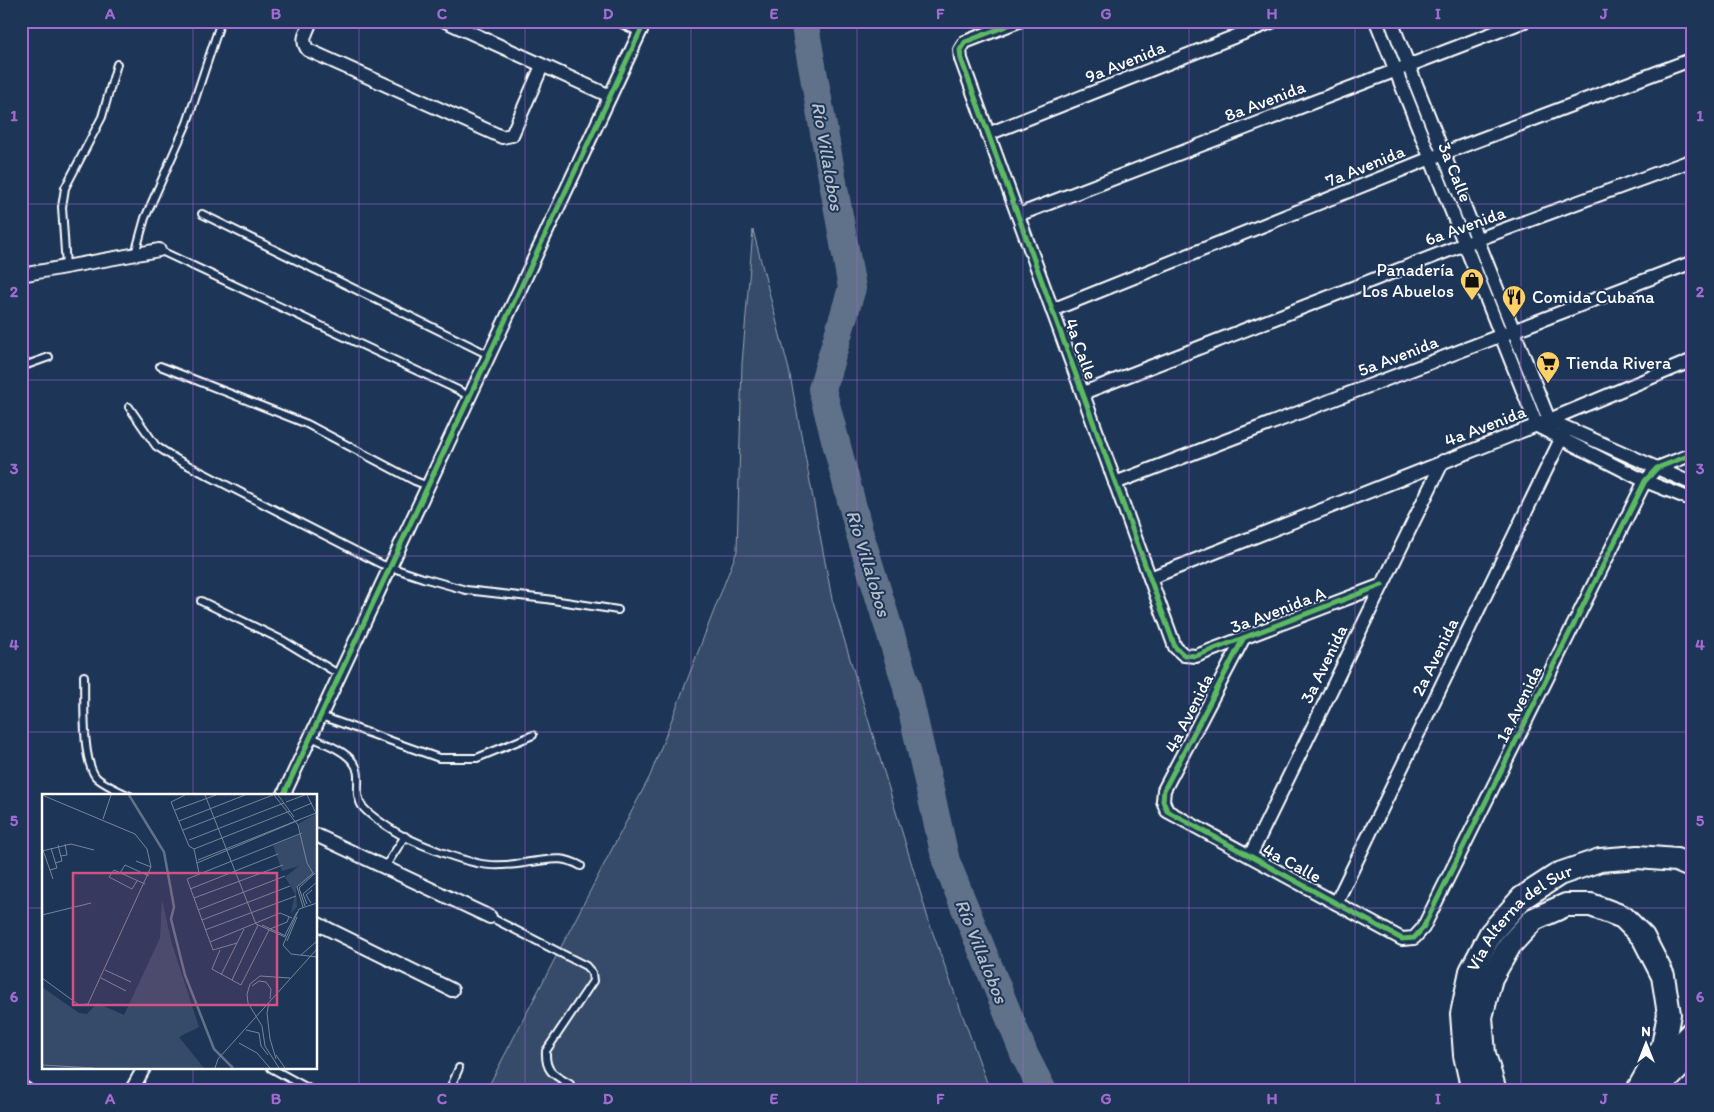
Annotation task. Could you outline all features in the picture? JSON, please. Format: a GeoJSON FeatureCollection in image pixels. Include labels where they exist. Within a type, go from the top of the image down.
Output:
{"type":"FeatureCollection","features":[{"type":"Feature","properties":{"kind":"highway","name":"Vía Alterna del Sur"},"geometry":{"type":"LineString","coordinates":[[1473,1091],[1465,1055],[1462,1014],[1471,970],[1491,933],[1522,898],[1559,874],[1600,860],[1638,857],[1676,860],[1693,867]]}},
{"type":"Feature","properties":{"kind":"highway","name":"Vía Alterna del Sur"},"geometry":{"type":"LineString","coordinates":[[1495,1091],[1484,1054],[1482,1017],[1491,978],[1510,945],[1534,920],[1566,905],[1591,905],[1623,917],[1643,937],[1663,976],[1668,1014],[1663,1046],[1644,1090]]}},
{"type":"Feature","properties":{"kind":"highway"},"geometry":{"type":"LineString","coordinates":[[1644,1090],[1693,1031]]}},
{"type":"Feature","properties":{"kind":"highway"},"geometry":{"type":"LineString","coordinates":[[1644,1090],[1693,1053]]}},
{"type":"Feature","properties":{"kind":"street"},"geometry":{"type":"LineString","coordinates":[[312,21],[303,38],[304,45],[308,50],[502,137],[512,135],[542,66]]}},
{"type":"Feature","properties":{"kind":"street"},"geometry":{"type":"LineString","coordinates":[[445,21],[610,96]]}},
{"type":"Feature","properties":{"kind":"street"},"geometry":{"type":"LineString","coordinates":[[284,794],[642,26],[622,21]]}},
{"type":"Feature","properties":{"kind":"street","name":"4a Calle"},"geometry":{"type":"LineString","coordinates":[[1019,21],[965,42],[960,50],[961,59],[1175,646],[1184,655]]}},
{"type":"Feature","properties":{"kind":"street","name":"9a Avenida"},"geometry":{"type":"LineString","coordinates":[[988,134],[1274,21]]}},
{"type":"Feature","properties":{"kind":"street","name":"3a Calle"},"geometry":{"type":"LineString","coordinates":[[1376,21],[1537,425]]}},
{"type":"Feature","properties":{"kind":"street","name":"3a Calle"},"geometry":{"type":"LineString","coordinates":[[1391,21],[1549,420]]}},
{"type":"Feature","properties":{"kind":"street","name":"8a Avenida"},"geometry":{"type":"LineString","coordinates":[[1018,215],[1525,21]]}},
{"type":"Feature","properties":{"kind":"street","name":"7a Avenida"},"geometry":{"type":"LineString","coordinates":[[1052,310],[1431,158],[1693,59]]}},
{"type":"Feature","properties":{"kind":"street","name":"6a Avenida"},"geometry":{"type":"LineString","coordinates":[[1083,394],[1465,244],[1693,160]]}},
{"type":"Feature","properties":{"kind":"street"},"geometry":{"type":"LineString","coordinates":[[21,275],[158,250]]}},
{"type":"Feature","properties":{"kind":"street","name":"5a Avenida"},"geometry":{"type":"LineString","coordinates":[[1115,483],[1693,262]]}},
{"type":"Feature","properties":{"kind":"street","name":"4a Avenida"},"geometry":{"type":"LineString","coordinates":[[1150,578],[1537,425],[1693,360]]}},
{"type":"Feature","properties":{"kind":"street"},"geometry":{"type":"LineString","coordinates":[[1549,420],[1564,434],[1645,480],[1693,500]]}},
{"type":"Feature","properties":{"kind":"street"},"geometry":{"type":"LineString","coordinates":[[1537,425],[1657,468],[1693,484]]}},
{"type":"Feature","properties":{"kind":"street","name":"2a Avenida"},"geometry":{"type":"LineString","coordinates":[[1336,903],[1564,434]]}},
{"type":"Feature","properties":{"kind":"street"},"geometry":{"type":"LineString","coordinates":[[1657,468],[1693,454]]}},
{"type":"Feature","properties":{"kind":"street","name":"3a Avenida"},"geometry":{"type":"LineString","coordinates":[[1250,856],[1443,461]]}},
{"type":"Feature","properties":{"kind":"street","name":"1a Avenida"},"geometry":{"type":"LineString","coordinates":[[1414,938],[1423,928],[1645,480],[1657,468]]}},
{"type":"Feature","properties":{"kind":"street","name":"3a Avenida A"},"geometry":{"type":"LineString","coordinates":[[1184,655],[1196,656],[1382,585]]}},
{"type":"Feature","properties":{"kind":"street","name":"4a Avenida"},"geometry":{"type":"LineString","coordinates":[[1163,801],[1164,790],[1243,639]]}},
{"type":"Feature","properties":{"kind":"street","name":"4a Calle"},"geometry":{"type":"LineString","coordinates":[[1163,801],[1167,811],[1402,939],[1414,938]]}},
{"type":"Feature","properties":{"kind":"street"},"geometry":{"type":"LineString","coordinates":[[318,836],[490,917]]}},
{"type":"Feature","properties":{"kind":"street"},"geometry":{"type":"LineString","coordinates":[[318,924],[452,990]]}},
{"type":"Feature","properties":{"kind":"street"},"geometry":{"type":"LineString","coordinates":[[131,1091],[143,1070]]}},
{"type":"Feature","properties":{"kind":"street"},"geometry":{"type":"LineString","coordinates":[[21,1086],[28,1091]]}},
{"type":"Feature","properties":{"kind":"lane"},"geometry":{"type":"LineString","coordinates":[[135,254],[145,218],[187,123],[221,21]]}},
{"type":"Feature","properties":{"kind":"lane"},"geometry":{"type":"LineString","coordinates":[[66,267],[62,207],[64,188],[102,117],[116,64]]}},
{"type":"Feature","properties":{"kind":"lane"},"geometry":{"type":"LineString","coordinates":[[202,214],[489,355]]}},
{"type":"Feature","properties":{"kind":"lane"},"geometry":{"type":"LineString","coordinates":[[158,250],[470,396]]}},
{"type":"Feature","properties":{"kind":"lane"},"geometry":{"type":"LineString","coordinates":[[21,367],[49,357]]}},
{"type":"Feature","properties":{"kind":"lane"},"geometry":{"type":"LineString","coordinates":[[160,366],[307,424],[428,486]]}},
{"type":"Feature","properties":{"kind":"lane"},"geometry":{"type":"LineString","coordinates":[[129,407],[156,446],[234,489],[390,567],[466,590],[546,599],[618,610]]}},
{"type":"Feature","properties":{"kind":"lane"},"geometry":{"type":"LineString","coordinates":[[201,601],[284,641],[340,675]]}},
{"type":"Feature","properties":{"kind":"lane"},"geometry":{"type":"LineString","coordinates":[[84,676],[85,735],[88,760],[96,776],[126,794]]}},
{"type":"Feature","properties":{"kind":"lane"},"geometry":{"type":"LineString","coordinates":[[321,716],[439,758],[477,758],[533,735]]}},
{"type":"Feature","properties":{"kind":"lane"},"geometry":{"type":"LineString","coordinates":[[311,737],[342,753],[353,762],[357,770],[358,796],[362,806],[380,821],[405,836],[477,864],[514,864],[552,858],[571,861],[581,866]]}},
{"type":"Feature","properties":{"kind":"lane"},"geometry":{"type":"LineString","coordinates":[[385,867],[405,836]]}},
{"type":"Feature","properties":{"kind":"lane"},"geometry":{"type":"LineString","coordinates":[[490,917],[586,966],[592,973],[593,981],[546,1052],[546,1062],[552,1073],[570,1084]]}},
{"type":"Feature","properties":{"kind":"lane"},"geometry":{"type":"LineString","coordinates":[[449,1091],[459,1068]]}},
{"type":"Feature","properties":{"kind":"lane"},"geometry":{"type":"LineString","coordinates":[[275,1070],[313,1091]]}},
{"type":"Feature","properties":{"kind":"shaded area"},"geometry":{"type":"Polygon","coordinates":[[[753,230],[789,370],[832,599],[930,925],[990,1091],[486,1091],[650,776],[737,551],[742,364],[753,230]]]}},
{"type":"Feature","properties":{"kind":"waterway","name":"Río Villalobos"},"geometry":{"type":"LineString","coordinates":[[804,21],[852,288],[822,389],[859,531],[906,684],[946,861],[1025,1056],[1043,1091]]}},
{"type":"Feature","properties":{"kind":"cycle path"},"geometry":{"type":"LineString","coordinates":[[284,794],[641,30],[643,21]]}},
{"type":"Feature","properties":{"kind":"cycle path"},"geometry":{"type":"LineString","coordinates":[[1019,21],[965,42],[960,50],[961,59],[1175,647],[1184,655],[1196,656],[1382,585]]}},
{"type":"Feature","properties":{"kind":"cycle path"},"geometry":{"type":"LineString","coordinates":[[1243,639],[1164,790],[1163,801],[1167,811],[1402,939],[1414,938],[1423,928],[1645,481],[1657,468],[1693,454]]}},
{"type":"Feature","properties":{"kind":"place","name":"Panadería Los Abuelos"},"geometry":{"type":"Point","coordinates":[1472,301]}},
{"type":"Feature","properties":{"kind":"place","name":"Comida Cubana"},"geometry":{"type":"Point","coordinates":[1514,318]}},
{"type":"Feature","properties":{"kind":"place","name":"Tienda Rivera"},"geometry":{"type":"Point","coordinates":[1548,384]}}]}
